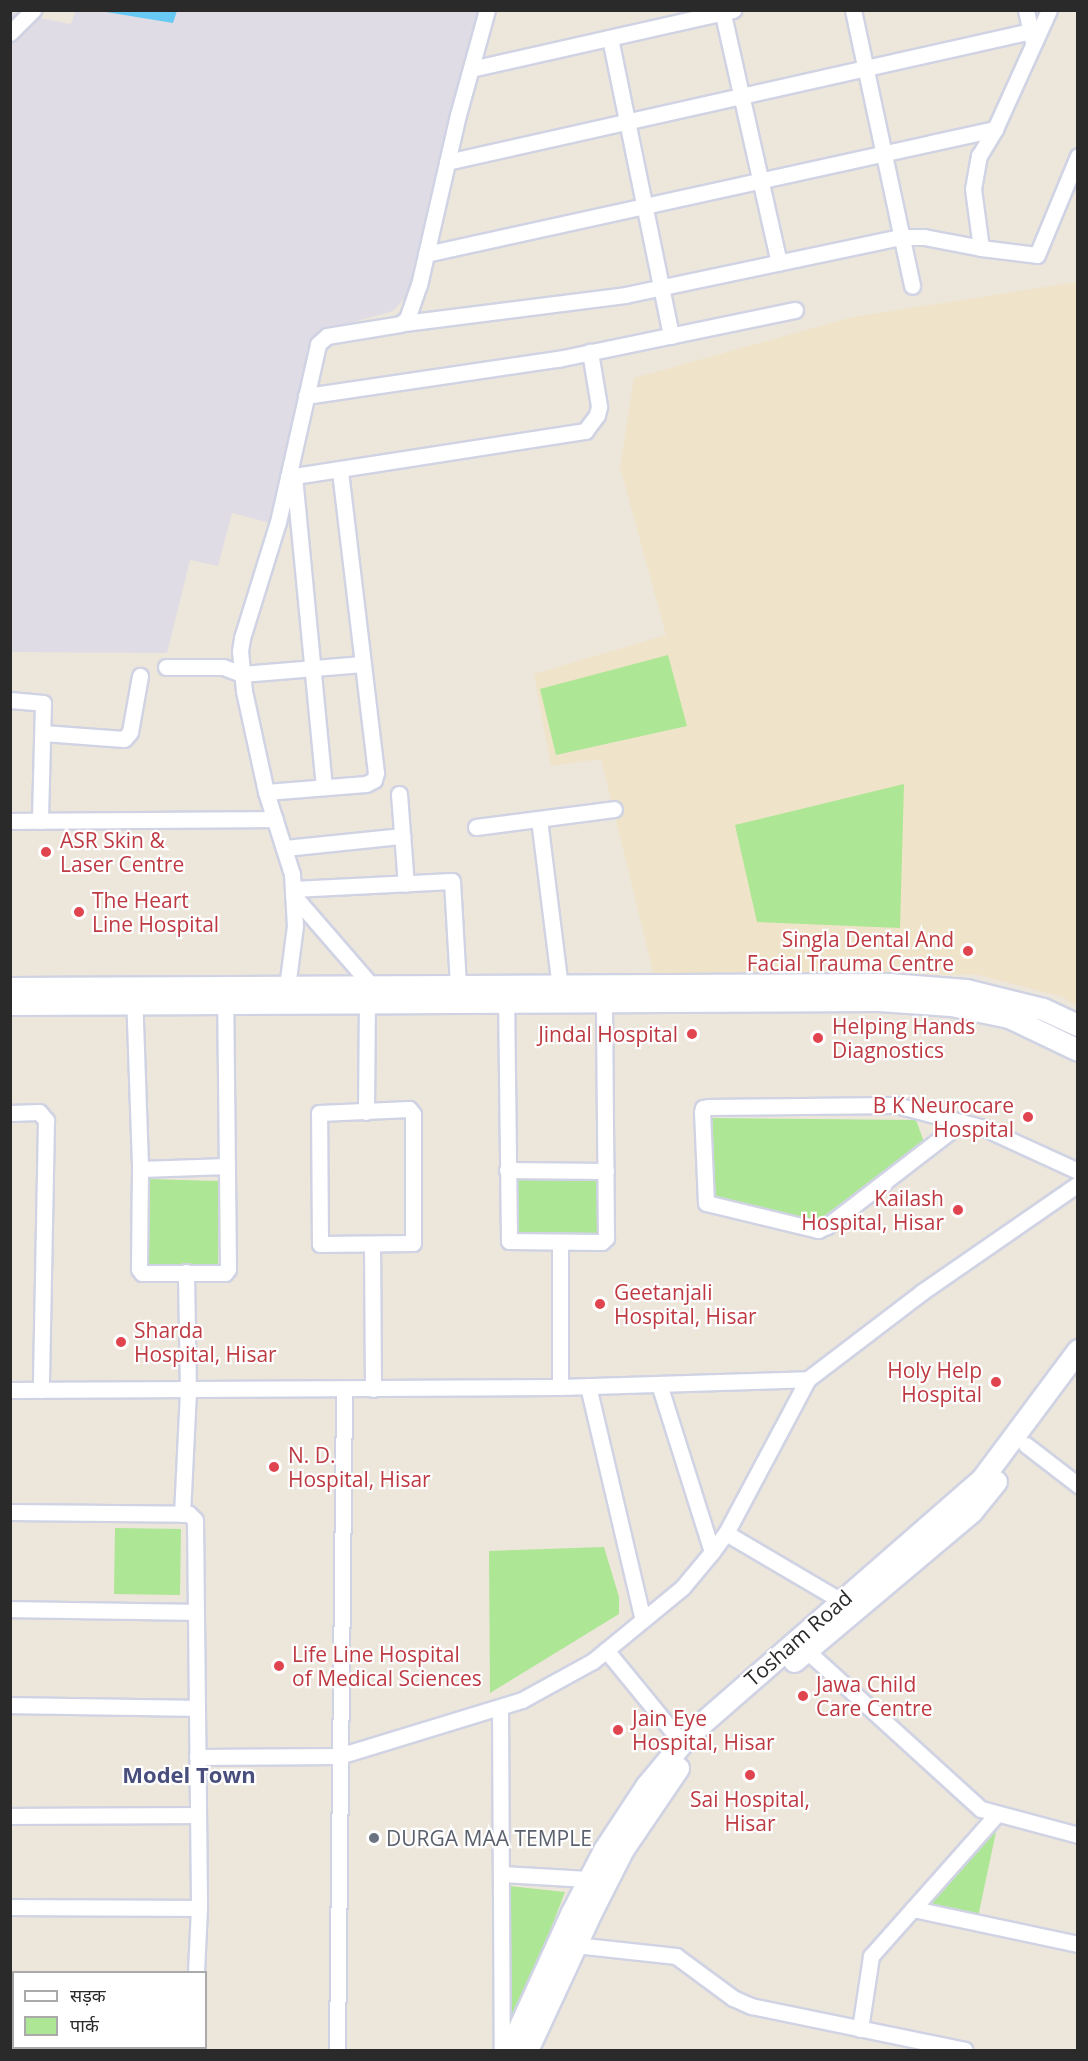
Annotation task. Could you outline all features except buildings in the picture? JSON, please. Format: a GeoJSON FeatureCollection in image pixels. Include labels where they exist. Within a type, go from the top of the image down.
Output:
{"type":"FeatureCollection","features":[{"type":"Feature","properties":{"kind":"main road"},"geometry":{"type":"LineString","coordinates":[[369,993],[458,984],[506,993]]}},
{"type":"Feature","properties":{"kind":"main road"},"geometry":{"type":"LineString","coordinates":[[604,993],[890,984],[966,990],[1043,1009],[1077,1025]]}},
{"type":"Feature","properties":{"kind":"main road"},"geometry":{"type":"LineString","coordinates":[[10,988],[134,994],[225,1002],[286,994]]}},
{"type":"Feature","properties":{"kind":"main road"},"geometry":{"type":"LineString","coordinates":[[10,1004],[134,994],[604,993],[879,1000],[951,1005],[1009,1017],[1077,1050]]}},
{"type":"Feature","properties":{"kind":"main road","name":"Tosham Road"},"geometry":{"type":"LineString","coordinates":[[509,2050],[568,1944],[591,1911],[623,1850],[674,1773],[710,1734],[806,1650],[848,1605],[981,1480],[1077,1350]]}},
{"type":"Feature","properties":{"kind":"main road","name":"Tosham Road"},"geometry":{"type":"LineString","coordinates":[[527,2050],[568,1944],[589,1879],[625,1815],[682,1743],[848,1605],[972,1511],[1026,1445],[1077,1372]]}},
{"type":"Feature","properties":{"kind":"street"},"geometry":{"type":"LineString","coordinates":[[10,33],[33,10]]}},
{"type":"Feature","properties":{"kind":"street"},"geometry":{"type":"LineString","coordinates":[[404,323],[419,285],[447,162],[488,10]]}},
{"type":"Feature","properties":{"kind":"street"},"geometry":{"type":"LineString","coordinates":[[853,10],[912,286]]}},
{"type":"Feature","properties":{"kind":"street"},"geometry":{"type":"LineString","coordinates":[[1026,10],[1032,38]]}},
{"type":"Feature","properties":{"kind":"street"},"geometry":{"type":"LineString","coordinates":[[981,248],[973,189],[979,156],[995,129],[1032,38],[1049,10]]}},
{"type":"Feature","properties":{"kind":"street"},"geometry":{"type":"LineString","coordinates":[[471,69],[726,11],[779,263]]}},
{"type":"Feature","properties":{"kind":"street"},"geometry":{"type":"LineString","coordinates":[[610,38],[671,336]]}},
{"type":"Feature","properties":{"kind":"street"},"geometry":{"type":"LineString","coordinates":[[447,162],[865,68],[1032,38]]}},
{"type":"Feature","properties":{"kind":"street"},"geometry":{"type":"LineString","coordinates":[[426,254],[995,129]]}},
{"type":"Feature","properties":{"kind":"street"},"geometry":{"type":"LineString","coordinates":[[286,994],[295,927],[293,892],[285,848],[266,792],[242,674],[242,639],[291,476],[306,396],[322,339],[404,323],[625,296],[902,237],[924,237],[981,248],[1037,255],[1077,156]]}},
{"type":"Feature","properties":{"kind":"street"},"geometry":{"type":"LineString","coordinates":[[306,396],[590,352],[795,310]]}},
{"type":"Feature","properties":{"kind":"street"},"geometry":{"type":"LineString","coordinates":[[291,476],[585,431],[597,415],[599,406],[590,352]]}},
{"type":"Feature","properties":{"kind":"street"},"geometry":{"type":"LineString","coordinates":[[266,792],[366,784],[374,780],[376,773],[340,469]]}},
{"type":"Feature","properties":{"kind":"street"},"geometry":{"type":"LineString","coordinates":[[291,476],[324,786]]}},
{"type":"Feature","properties":{"kind":"street"},"geometry":{"type":"LineString","coordinates":[[166,667],[223,667],[242,674],[363,664]]}},
{"type":"Feature","properties":{"kind":"street"},"geometry":{"type":"LineString","coordinates":[[43,733],[124,739],[130,732],[140,676]]}},
{"type":"Feature","properties":{"kind":"street"},"geometry":{"type":"LineString","coordinates":[[10,700],[43,702],[40,821]]}},
{"type":"Feature","properties":{"kind":"street"},"geometry":{"type":"LineString","coordinates":[[399,794],[406,884]]}},
{"type":"Feature","properties":{"kind":"street"},"geometry":{"type":"LineString","coordinates":[[476,827],[614,809]]}},
{"type":"Feature","properties":{"kind":"street"},"geometry":{"type":"LineString","coordinates":[[10,821],[275,819]]}},
{"type":"Feature","properties":{"kind":"street"},"geometry":{"type":"LineString","coordinates":[[538,819],[561,993]]}},
{"type":"Feature","properties":{"kind":"street"},"geometry":{"type":"LineString","coordinates":[[285,848],[402,836]]}},
{"type":"Feature","properties":{"kind":"street"},"geometry":{"type":"LineString","coordinates":[[293,892],[453,883],[458,984]]}},
{"type":"Feature","properties":{"kind":"street"},"geometry":{"type":"LineString","coordinates":[[293,892],[369,993],[366,1112]]}},
{"type":"Feature","properties":{"kind":"street"},"geometry":{"type":"LineString","coordinates":[[506,993],[509,1241],[560,1242],[605,1241],[604,993]]}},
{"type":"Feature","properties":{"kind":"street"},"geometry":{"type":"LineString","coordinates":[[134,994],[140,1169],[139,1269],[142,1273],[225,1272],[228,1269],[225,1002]]}},
{"type":"Feature","properties":{"kind":"street"},"geometry":{"type":"LineString","coordinates":[[962,1122],[827,1227],[818,1230],[706,1203],[703,1108],[896,1105],[962,1122],[984,1128],[1077,1171]]}},
{"type":"Feature","properties":{"kind":"street"},"geometry":{"type":"LineString","coordinates":[[409,1109],[413,1114],[414,1241],[411,1244],[320,1244],[318,1239],[317,1118],[324,1111],[366,1112],[409,1109]]}},
{"type":"Feature","properties":{"kind":"street"},"geometry":{"type":"LineString","coordinates":[[10,1113],[39,1112],[46,1120],[41,1390]]}},
{"type":"Feature","properties":{"kind":"street"},"geometry":{"type":"LineString","coordinates":[[140,1169],[227,1166]]}},
{"type":"Feature","properties":{"kind":"street"},"geometry":{"type":"LineString","coordinates":[[507,1170],[606,1171]]}},
{"type":"Feature","properties":{"kind":"street"},"geometry":{"type":"LineString","coordinates":[[197,1757],[339,1756],[522,1700],[593,1661],[682,1587],[712,1552],[726,1533],[808,1379],[921,1292],[1077,1184]]}},
{"type":"Feature","properties":{"kind":"street"},"geometry":{"type":"LineString","coordinates":[[560,1242],[560,1387]]}},
{"type":"Feature","properties":{"kind":"street"},"geometry":{"type":"LineString","coordinates":[[372,1244],[373,1389]]}},
{"type":"Feature","properties":{"kind":"street"},"geometry":{"type":"LineString","coordinates":[[182,1514],[188,1390],[186,1272]]}},
{"type":"Feature","properties":{"kind":"street"},"geometry":{"type":"LineString","coordinates":[[10,1390],[560,1387],[808,1379]]}},
{"type":"Feature","properties":{"kind":"street"},"geometry":{"type":"LineString","coordinates":[[659,1384],[712,1552]]}},
{"type":"Feature","properties":{"kind":"street"},"geometry":{"type":"LineString","coordinates":[[588,1386],[643,1620]]}},
{"type":"Feature","properties":{"kind":"street"},"geometry":{"type":"LineString","coordinates":[[337,2050],[344,1389]]}},
{"type":"Feature","properties":{"kind":"street"},"geometry":{"type":"LineString","coordinates":[[1026,1445],[1077,1485]]}},
{"type":"Feature","properties":{"kind":"street"},"geometry":{"type":"LineString","coordinates":[[10,1512],[189,1514],[195,1520],[199,1908],[196,1971]]}},
{"type":"Feature","properties":{"kind":"street"},"geometry":{"type":"LineString","coordinates":[[726,1533],[848,1605]]}},
{"type":"Feature","properties":{"kind":"street"},"geometry":{"type":"LineString","coordinates":[[10,1609],[196,1612]]}},
{"type":"Feature","properties":{"kind":"street"},"geometry":{"type":"LineString","coordinates":[[606,1650],[682,1743]]}},
{"type":"Feature","properties":{"kind":"street"},"geometry":{"type":"LineString","coordinates":[[806,1650],[981,1809],[996,1815],[1077,1835]]}},
{"type":"Feature","properties":{"kind":"street"},"geometry":{"type":"LineString","coordinates":[[10,1705],[197,1708]]}},
{"type":"Feature","properties":{"kind":"street"},"geometry":{"type":"LineString","coordinates":[[500,1707],[502,2050]]}},
{"type":"Feature","properties":{"kind":"street"},"geometry":{"type":"LineString","coordinates":[[10,1816],[198,1815]]}},
{"type":"Feature","properties":{"kind":"street"},"geometry":{"type":"LineString","coordinates":[[860,2030],[872,1956],[996,1815]]}},
{"type":"Feature","properties":{"kind":"street"},"geometry":{"type":"LineString","coordinates":[[501,1874],[589,1879]]}},
{"type":"Feature","properties":{"kind":"street"},"geometry":{"type":"LineString","coordinates":[[10,1907],[199,1908]]}},
{"type":"Feature","properties":{"kind":"street"},"geometry":{"type":"LineString","coordinates":[[913,1909],[1077,1944]]}},
{"type":"Feature","properties":{"kind":"street"},"geometry":{"type":"LineString","coordinates":[[568,1944],[676,1956],[733,1998],[752,2006],[965,2050]]}},
{"type":"Feature","properties":{"kind":"shaded area"},"geometry":{"type":"Polygon","coordinates":[[[76,10],[484,11],[407,296],[393,311],[318,332],[270,523],[232,513],[218,566],[190,560],[167,653],[11,652],[10,12],[71,24],[76,10]]]}},
{"type":"Feature","properties":{"kind":"shaded area"},"geometry":{"type":"Polygon","coordinates":[[[1077,282],[1077,1007],[1063,997],[979,975],[815,972],[654,976],[601,759],[551,766],[534,674],[666,635],[620,467],[634,378],[853,317],[1077,282]]]}},
{"type":"Feature","properties":{"kind":"green space"},"geometry":{"type":"Polygon","coordinates":[[[668,655],[687,726],[556,755],[540,689],[668,655]]]}},
{"type":"Feature","properties":{"kind":"green space"},"geometry":{"type":"Polygon","coordinates":[[[904,784],[900,928],[757,922],[735,825],[904,784]]]}},
{"type":"Feature","properties":{"kind":"green space"},"geometry":{"type":"Polygon","coordinates":[[[709,1118],[916,1120],[924,1142],[813,1224],[710,1200],[709,1118]]]}},
{"type":"Feature","properties":{"kind":"green space"},"geometry":{"type":"Polygon","coordinates":[[[515,1176],[598,1177],[598,1237],[515,1236],[515,1176]]]}},
{"type":"Feature","properties":{"kind":"green space"},"geometry":{"type":"Polygon","coordinates":[[[147,1179],[219,1181],[218,1265],[146,1264],[147,1179]]]}},
{"type":"Feature","properties":{"kind":"green space"},"geometry":{"type":"Polygon","coordinates":[[[115,1528],[181,1529],[180,1595],[114,1594],[115,1528]]]}},
{"type":"Feature","properties":{"kind":"green space"},"geometry":{"type":"Polygon","coordinates":[[[604,1547],[619,1597],[619,1614],[490,1693],[489,1551],[604,1547]]]}},
{"type":"Feature","properties":{"kind":"green space"},"geometry":{"type":"Polygon","coordinates":[[[997,1827],[978,1917],[925,1905],[997,1827]]]}},
{"type":"Feature","properties":{"kind":"green space"},"geometry":{"type":"Polygon","coordinates":[[[509,1886],[565,1892],[511,2032],[509,1886]]]}},
{"type":"Feature","properties":{"kind":"water"},"geometry":{"type":"Polygon","coordinates":[[[100,11],[177,11],[173,23],[100,11]]]}},
{"type":"Feature","properties":{"kind":"place","name":"ASR Skin & Laser Centre"},"geometry":{"type":"Point","coordinates":[46,852]}},
{"type":"Feature","properties":{"kind":"place","name":"The Heart Line Hospital"},"geometry":{"type":"Point","coordinates":[79,912]}},
{"type":"Feature","properties":{"kind":"place","name":"Singla Dental And Facial Trauma Centre"},"geometry":{"type":"Point","coordinates":[968,951]}},
{"type":"Feature","properties":{"kind":"place","name":"Jindal Hospital"},"geometry":{"type":"Point","coordinates":[692,1034]}},
{"type":"Feature","properties":{"kind":"place","name":"Helping Hands Diagnostics"},"geometry":{"type":"Point","coordinates":[818,1038]}},
{"type":"Feature","properties":{"kind":"place","name":"B K Neurocare Hospital"},"geometry":{"type":"Point","coordinates":[1028,1117]}},
{"type":"Feature","properties":{"kind":"place","name":"Kailash Hospital, Hisar"},"geometry":{"type":"Point","coordinates":[958,1210]}},
{"type":"Feature","properties":{"kind":"place","name":"Geetanjali Hospital, Hisar"},"geometry":{"type":"Point","coordinates":[600,1304]}},
{"type":"Feature","properties":{"kind":"place","name":"Sharda Hospital, Hisar"},"geometry":{"type":"Point","coordinates":[121,1342]}},
{"type":"Feature","properties":{"kind":"place","name":"Holy Help Hospital"},"geometry":{"type":"Point","coordinates":[996,1382]}},
{"type":"Feature","properties":{"kind":"place","name":"N. D. Hospital, Hisar"},"geometry":{"type":"Point","coordinates":[274,1467]}},
{"type":"Feature","properties":{"kind":"place","name":"Life Line Hospital of Medical Sciences"},"geometry":{"type":"Point","coordinates":[279,1666]}},
{"type":"Feature","properties":{"kind":"place","name":"Jawa Child Care Centre"},"geometry":{"type":"Point","coordinates":[803,1696]}},
{"type":"Feature","properties":{"kind":"place","name":"Jain Eye Hospital, Hisar"},"geometry":{"type":"Point","coordinates":[618,1730]}},
{"type":"Feature","properties":{"kind":"place","name":"Sai Hospital, Hisar"},"geometry":{"type":"Point","coordinates":[750,1775]}},
{"type":"Feature","properties":{"kind":"place","name":"DURGA MAA TEMPLE"},"geometry":{"type":"Point","coordinates":[374,1838]}},
{"type":"Feature","properties":{"kind":"district","name":"Model Town"},"geometry":{"type":"Point","coordinates":[189,1775]}}]}
